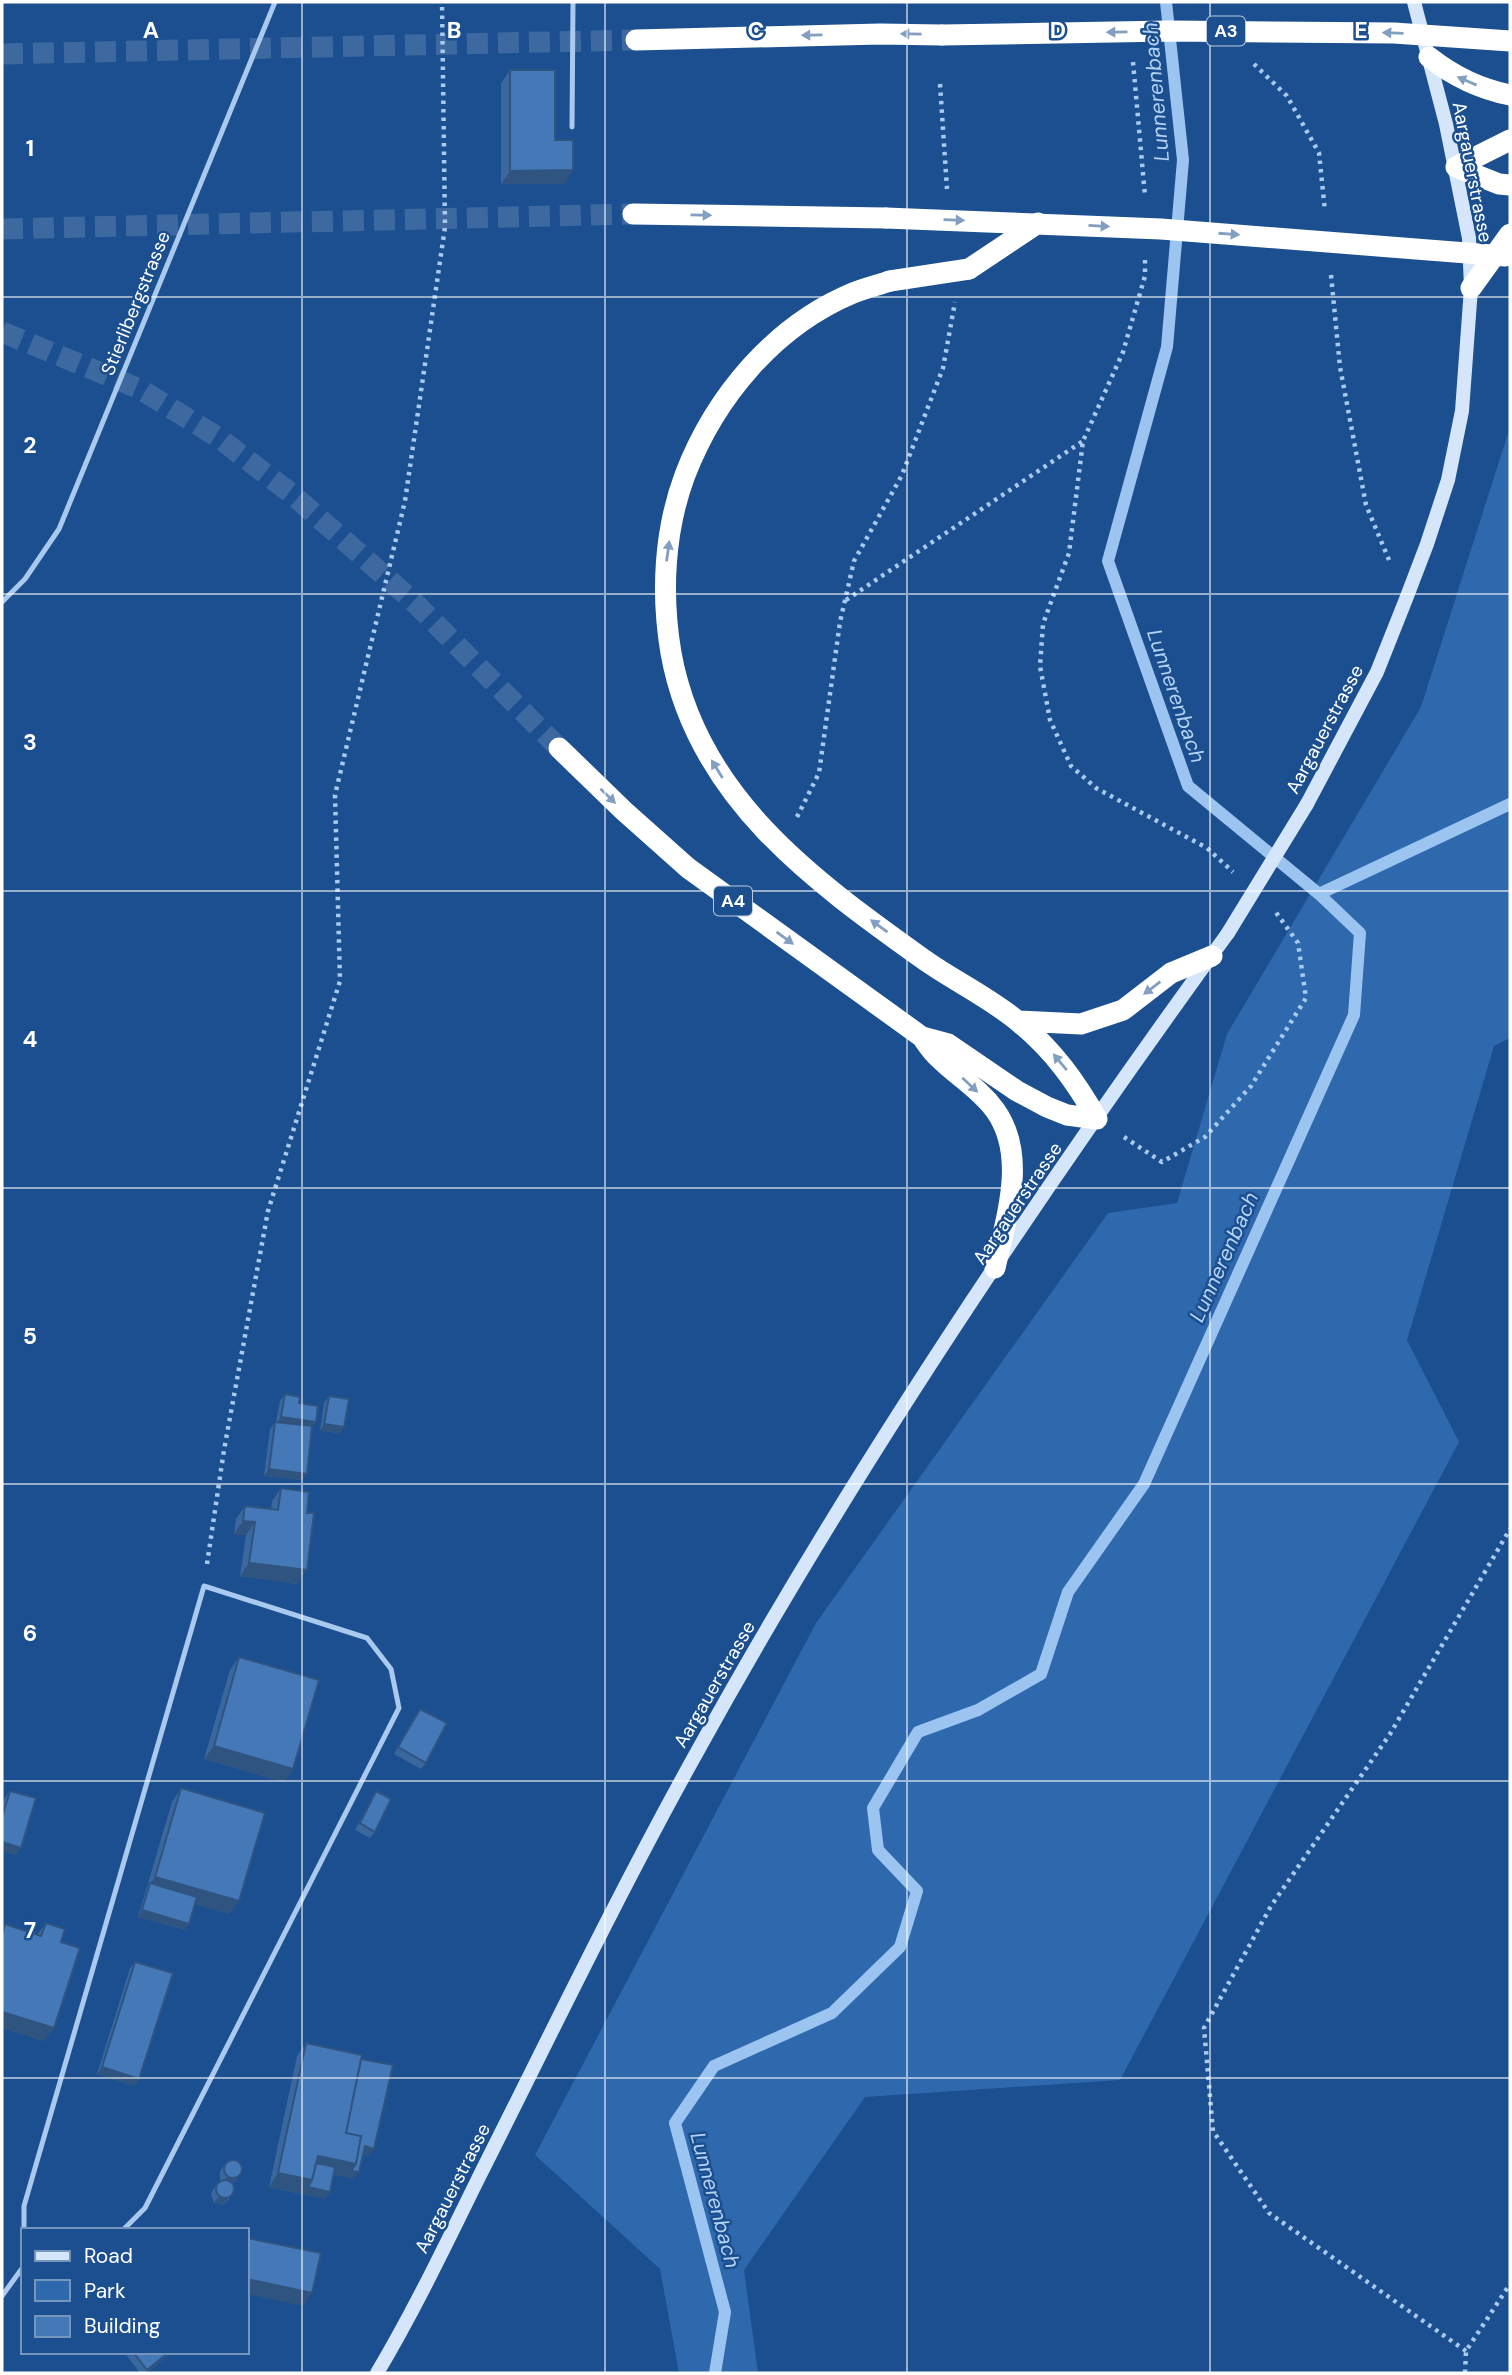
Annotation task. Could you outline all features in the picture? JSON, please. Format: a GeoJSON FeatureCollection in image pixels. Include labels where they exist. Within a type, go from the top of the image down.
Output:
{"type":"FeatureCollection","features":[{"type":"Feature","properties":{"kind":"highway","name":"A3"},"geometry":{"type":"LineString","coordinates":[[636,40],[1169,31],[1381,32],[1510,41]]}},
{"type":"Feature","properties":{"kind":"highway"},"geometry":{"type":"LineString","coordinates":[[1429,57],[1448,72],[1510,95]]}},
{"type":"Feature","properties":{"kind":"highway"},"geometry":{"type":"LineString","coordinates":[[1456,167],[1510,140]]}},
{"type":"Feature","properties":{"kind":"highway"},"geometry":{"type":"LineString","coordinates":[[1456,167],[1499,184],[1510,185]]}},
{"type":"Feature","properties":{"kind":"highway"},"geometry":{"type":"LineString","coordinates":[[633,214],[1038,223],[1174,230],[1510,256]]}},
{"type":"Feature","properties":{"kind":"highway"},"geometry":{"type":"LineString","coordinates":[[1038,223],[969,269],[890,281],[852,294],[804,320],[761,356],[729,393],[699,440],[679,492],[666,557],[665,618],[674,670],[692,725],[715,768],[744,808],[781,849],[825,886],[927,961],[1019,1021],[1057,1058],[1079,1087],[1097,1119]]}},
{"type":"Feature","properties":{"kind":"highway"},"geometry":{"type":"LineString","coordinates":[[1471,288],[1510,234]]}},
{"type":"Feature","properties":{"kind":"highway","name":"A4"},"geometry":{"type":"LineString","coordinates":[[559,748],[688,868],[922,1037],[938,1058],[969,1083],[995,1110],[1007,1135],[1013,1164],[1011,1194],[995,1268]]}},
{"type":"Feature","properties":{"kind":"highway"},"geometry":{"type":"LineString","coordinates":[[1019,1021],[1081,1024],[1123,1010],[1171,973],[1212,956]]}},
{"type":"Feature","properties":{"kind":"highway","name":"A4"},"geometry":{"type":"LineString","coordinates":[[922,1037],[948,1044],[1046,1107],[1067,1115],[1097,1119]]}},
{"type":"Feature","properties":{"kind":"main road","name":"Aargauerstrasse"},"geometry":{"type":"LineString","coordinates":[[377,2373],[441,2254],[697,1751],[817,1546],[905,1404],[995,1268],[1228,933],[1307,804],[1377,672],[1448,480],[1462,411],[1471,288],[1469,238],[1456,167],[1414,2]]}},
{"type":"Feature","properties":{"kind":"lane","name":"Stierlibergstrasse"},"geometry":{"type":"LineString","coordinates":[[2,602],[24,579],[59,529],[275,2]]}},
{"type":"Feature","properties":{"kind":"lane"},"geometry":{"type":"LineString","coordinates":[[572,127],[573,2]]}},
{"type":"Feature","properties":{"kind":"lane"},"geometry":{"type":"LineString","coordinates":[[24,2228],[24,2206],[204,1586],[368,1638],[391,1669],[399,1708],[145,2208],[125,2228]]}},
{"type":"Feature","properties":{"kind":"lane"},"geometry":{"type":"LineString","coordinates":[[2,2296],[21,2270]]}},
{"type":"Feature","properties":{"kind":"path"},"geometry":{"type":"LineString","coordinates":[[204,1586],[223,1450],[268,1210],[340,981],[335,795],[405,501],[445,227],[442,2]]}},
{"type":"Feature","properties":{"kind":"path"},"geometry":{"type":"LineString","coordinates":[[1132,55],[1145,200]]}},
{"type":"Feature","properties":{"kind":"path"},"geometry":{"type":"LineString","coordinates":[[1251,61],[1287,96],[1320,153],[1326,220]]}},
{"type":"Feature","properties":{"kind":"path"},"geometry":{"type":"LineString","coordinates":[[940,84],[947,190]]}},
{"type":"Feature","properties":{"kind":"path"},"geometry":{"type":"LineString","coordinates":[[1145,250],[1145,276],[1123,352],[1083,441],[1069,553],[1043,624],[1040,666],[1050,720],[1071,766],[1096,788],[1207,848],[1238,876]]}},
{"type":"Feature","properties":{"kind":"path"},"geometry":{"type":"LineString","coordinates":[[1331,273],[1340,367],[1366,505],[1406,599]]}},
{"type":"Feature","properties":{"kind":"path"},"geometry":{"type":"LineString","coordinates":[[781,849],[819,773],[839,622],[854,561],[902,474],[943,368],[955,309],[954,296]]}},
{"type":"Feature","properties":{"kind":"path"},"geometry":{"type":"LineString","coordinates":[[845,600],[1083,441]]}},
{"type":"Feature","properties":{"kind":"path"},"geometry":{"type":"LineString","coordinates":[[1097,1119],[1162,1162],[1205,1137],[1251,1086],[1306,998],[1298,943],[1269,903]]}},
{"type":"Feature","properties":{"kind":"path"},"geometry":{"type":"LineString","coordinates":[[1466,2351],[1269,2213],[1213,2131],[1204,2028],[1271,1906],[1390,1734],[1510,1529]]}},
{"type":"Feature","properties":{"kind":"path"},"geometry":{"type":"LineString","coordinates":[[1465,2373],[1466,2351],[1510,2284]]}},
{"type":"Feature","properties":{"kind":"green space"},"geometry":{"type":"Polygon","coordinates":[[[1510,427],[1510,1038],[1494,1046],[1407,1340],[1459,1442],[1120,2080],[865,2097],[744,2270],[758,2373],[679,2373],[660,2269],[535,2155],[816,1623],[1108,1213],[1177,1203],[1227,1034],[1421,707],[1510,427]]]}},
{"type":"Feature","properties":{"kind":"building"},"geometry":{"type":"Polygon","coordinates":[[[510,70],[555,70],[555,140],[573,140],[573,170],[510,171],[510,70]]]}},
{"type":"Feature","properties":{"kind":"building"},"geometry":{"type":"Polygon","coordinates":[[[285,1394],[300,1397],[299,1403],[318,1406],[316,1422],[281,1417],[285,1394]]]}},
{"type":"Feature","properties":{"kind":"building"},"geometry":{"type":"Polygon","coordinates":[[[329,1396],[349,1399],[344,1427],[324,1424],[329,1396]]]}},
{"type":"Feature","properties":{"kind":"building"},"geometry":{"type":"Polygon","coordinates":[[[275,1422],[312,1426],[307,1474],[269,1469],[275,1422]]]}},
{"type":"Feature","properties":{"kind":"building"},"geometry":{"type":"Polygon","coordinates":[[[281,1488],[309,1492],[307,1513],[314,1513],[307,1570],[249,1563],[255,1522],[243,1521],[245,1506],[278,1510],[281,1488]]]}},
{"type":"Feature","properties":{"kind":"building"},"geometry":{"type":"Polygon","coordinates":[[[239,1657],[319,1680],[293,1769],[214,1746],[239,1657]]]}},
{"type":"Feature","properties":{"kind":"building"},"geometry":{"type":"Polygon","coordinates":[[[420,1709],[447,1723],[426,1763],[398,1747],[420,1709]]]}},
{"type":"Feature","properties":{"kind":"building"},"geometry":{"type":"Polygon","coordinates":[[[181,1788],[265,1813],[239,1901],[155,1877],[181,1788]]]}},
{"type":"Feature","properties":{"kind":"building"},"geometry":{"type":"Polygon","coordinates":[[[10,1791],[36,1798],[21,1848],[2,1842],[2,1817],[10,1791]]]}},
{"type":"Feature","properties":{"kind":"building"},"geometry":{"type":"Polygon","coordinates":[[[376,1791],[391,1799],[375,1832],[360,1823],[376,1791]]]}},
{"type":"Feature","properties":{"kind":"building"},"geometry":{"type":"Polygon","coordinates":[[[150,1883],[197,1897],[189,1924],[142,1910],[150,1883]]]}},
{"type":"Feature","properties":{"kind":"building"},"geometry":{"type":"Polygon","coordinates":[[[46,1923],[65,1929],[61,1942],[80,1948],[54,2028],[2,2012],[2,1935],[5,1924],[41,1936],[46,1923]]]}},
{"type":"Feature","properties":{"kind":"building"},"geometry":{"type":"Polygon","coordinates":[[[135,1962],[173,1973],[139,2079],[102,2067],[135,1962]]]}},
{"type":"Feature","properties":{"kind":"building"},"geometry":{"type":"Polygon","coordinates":[[[306,2043],[362,2055],[346,2133],[361,2136],[356,2164],[318,2156],[312,2180],[278,2173],[306,2043]]]}},
{"type":"Feature","properties":{"kind":"building"},"geometry":{"type":"Polygon","coordinates":[[[361,2059],[393,2065],[374,2149],[365,2146],[359,2172],[351,2171],[356,2164],[361,2136],[346,2133],[361,2059]]]}},
{"type":"Feature","properties":{"kind":"building"},"geometry":{"type":"Polygon","coordinates":[[[233,2160],[239,2163],[242,2169],[239,2175],[233,2178],[227,2175],[224,2169],[227,2163],[233,2160]]]}},
{"type":"Feature","properties":{"kind":"building"},"geometry":{"type":"Polygon","coordinates":[[[316,2163],[335,2167],[330,2192],[308,2187],[316,2163]]]}},
{"type":"Feature","properties":{"kind":"building"},"geometry":{"type":"Polygon","coordinates":[[[225,2180],[231,2183],[234,2189],[231,2195],[225,2198],[219,2195],[216,2189],[219,2183],[225,2180]]]}},
{"type":"Feature","properties":{"kind":"building"},"geometry":{"type":"Polygon","coordinates":[[[248,2238],[321,2253],[312,2293],[248,2279],[248,2238]]]}},
{"type":"Feature","properties":{"kind":"building"},"geometry":{"type":"Polygon","coordinates":[[[135,2354],[167,2354],[147,2370],[135,2354]]]}},
{"type":"Feature","properties":{"kind":"waterway","name":"Lunnerenbach"},"geometry":{"type":"LineString","coordinates":[[715,2373],[725,2312],[675,2123],[714,2066],[832,2013],[900,1947],[917,1891],[878,1850],[873,1808],[918,1732],[978,1710],[1041,1674],[1068,1592],[1144,1484],[1354,1015],[1360,933],[1319,894],[1188,786],[1108,561],[1167,347],[1183,160],[1166,2]]}},
{"type":"Feature","properties":{"kind":"waterway"},"geometry":{"type":"LineString","coordinates":[[1319,894],[1510,804]]}},
{"type":"Feature","properties":{"kind":"tunnel"},"geometry":{"type":"LineString","coordinates":[[2,54],[636,40]]}},
{"type":"Feature","properties":{"kind":"tunnel"},"geometry":{"type":"LineString","coordinates":[[2,229],[633,214]]}},
{"type":"Feature","properties":{"kind":"tunnel"},"geometry":{"type":"LineString","coordinates":[[2,332],[140,389],[219,438],[293,495],[415,603],[559,748]]}}]}
